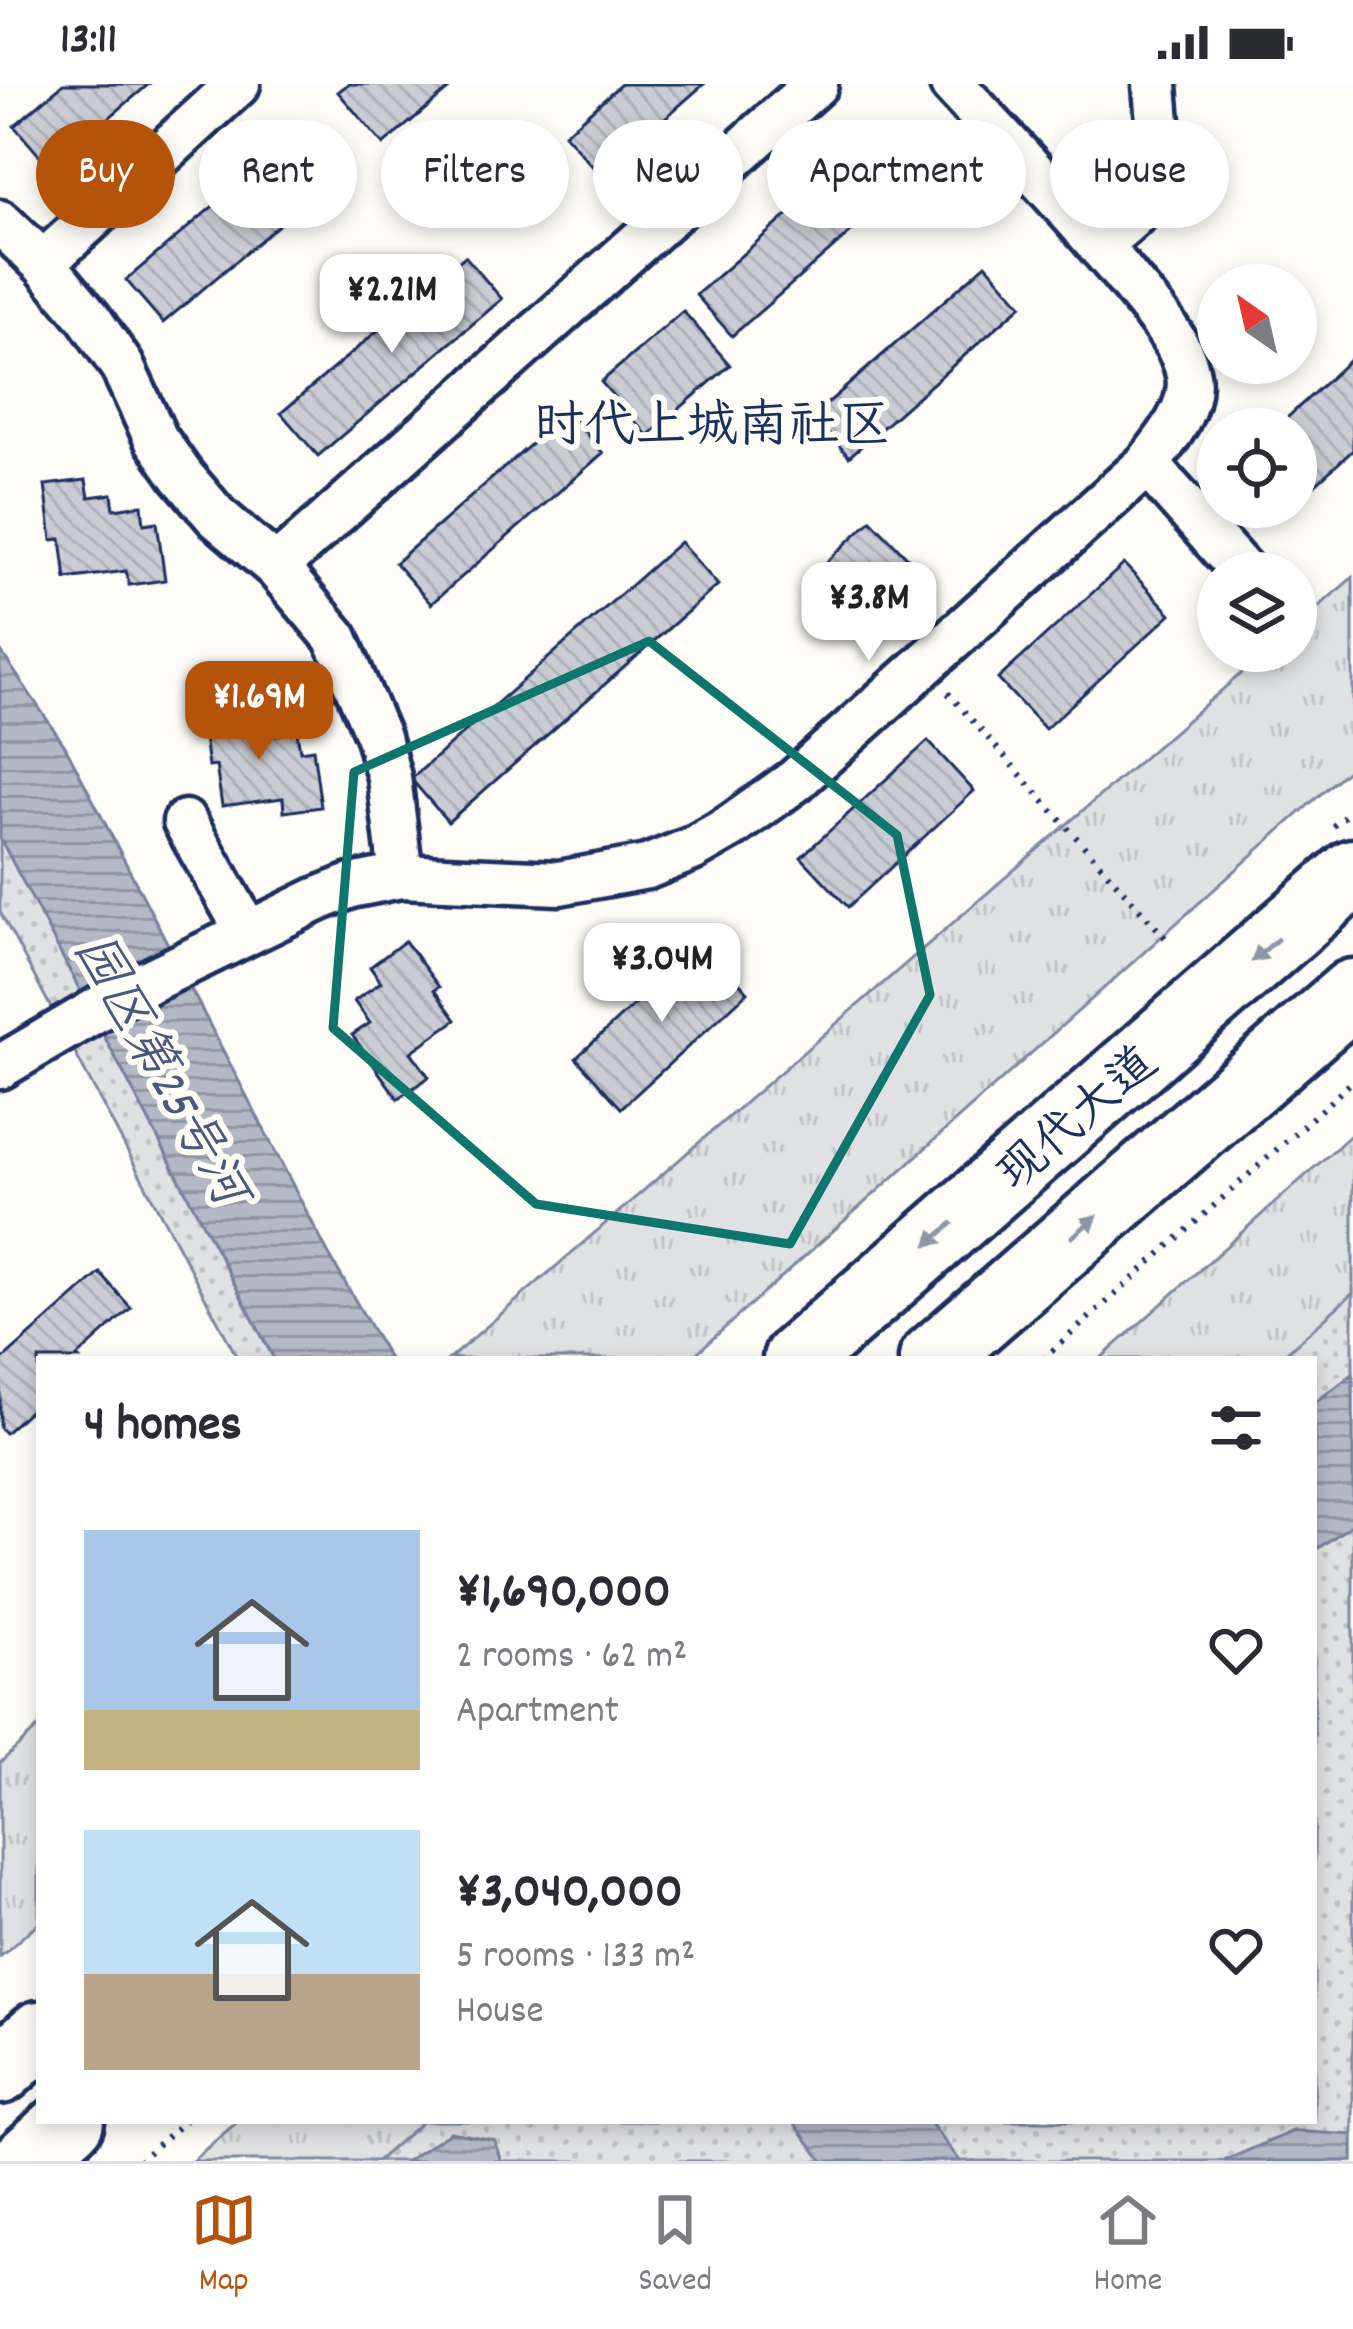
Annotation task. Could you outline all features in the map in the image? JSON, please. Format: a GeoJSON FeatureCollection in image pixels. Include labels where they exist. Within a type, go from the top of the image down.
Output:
{"type":"FeatureCollection","features":[{"type":"Feature","properties":{"kind":"main road","name":"现代大道"},"geometry":{"type":"LineString","coordinates":[[800,1356],[1353,873]]}},
{"type":"Feature","properties":{"kind":"main road","name":"现代大道"},"geometry":{"type":"LineString","coordinates":[[936,1356],[1353,993]]}},
{"type":"Feature","properties":{"kind":"main road"},"geometry":{"type":"LineString","coordinates":[[0,2070],[36,2038]]}},
{"type":"Feature","properties":{"kind":"main road"},"geometry":{"type":"LineString","coordinates":[[26,2161],[67,2124]]}},
{"type":"Feature","properties":{"kind":"street"},"geometry":{"type":"LineString","coordinates":[[43,262],[238,84]]}},
{"type":"Feature","properties":{"kind":"street"},"geometry":{"type":"LineString","coordinates":[[276,567],[816,84]]}},
{"type":"Feature","properties":{"kind":"street"},"geometry":{"type":"LineString","coordinates":[[0,1067],[127,992],[351,886],[401,876],[559,884],[647,866],[692,849],[796,779],[1148,464],[1186,404],[1189,375],[1174,342],[1099,244],[952,84]]}},
{"type":"Feature","properties":{"kind":"street"},"geometry":{"type":"LineString","coordinates":[[1099,244],[1141,207],[1155,183],[1155,84]]}},
{"type":"Feature","properties":{"kind":"street"},"geometry":{"type":"LineString","coordinates":[[0,222],[43,262],[88,318],[122,366],[156,439],[182,476],[216,516],[276,567],[336,638],[378,736],[401,876]]}},
{"type":"Feature","properties":{"kind":"street"},"geometry":{"type":"LineString","coordinates":[[1148,464],[1226,552]]}},
{"type":"Feature","properties":{"kind":"street"},"geometry":{"type":"LineString","coordinates":[[185,822],[248,933]]}},
{"type":"Feature","properties":{"kind":"path"},"geometry":{"type":"LineString","coordinates":[[924,666],[1168,942]]}},
{"type":"Feature","properties":{"kind":"path"},"geometry":{"type":"LineString","coordinates":[[1045,1356],[1353,1081]]}},
{"type":"Feature","properties":{"kind":"path"},"geometry":{"type":"LineString","coordinates":[[139,2161],[182,2124]]}},
{"type":"Feature","properties":{"kind":"highlighted area"},"geometry":{"type":"Polygon","coordinates":[[[649,641],[897,835],[930,995],[790,1244],[536,1204],[333,1028],[354,772],[649,641]]]}},
{"type":"Feature","properties":{"kind":"green space"},"geometry":{"type":"Polygon","coordinates":[[[1353,577],[1353,765],[693,1356],[452,1356],[1243,672],[1317,672],[1317,608],[1353,577]]]}},
{"type":"Feature","properties":{"kind":"green space"},"geometry":{"type":"Polygon","coordinates":[[[0,838],[272,1356],[236,1356],[0,912],[0,838]]]}},
{"type":"Feature","properties":{"kind":"green space"},"geometry":{"type":"Polygon","coordinates":[[[1353,1133],[1353,1293],[1282,1356],[1103,1356],[1353,1133]]]}},
{"type":"Feature","properties":{"kind":"green space"},"geometry":{"type":"Polygon","coordinates":[[[1353,1291],[1353,2161],[373,2161],[415,2124],[1317,2124],[1317,1356],[1279,1356],[1353,1291]]]}},
{"type":"Feature","properties":{"kind":"green space"},"geometry":{"type":"Polygon","coordinates":[[[36,1730],[36,1925],[0,1957],[0,1763],[36,1730]]]}},
{"type":"Feature","properties":{"kind":"green space"},"geometry":{"type":"Polygon","coordinates":[[[235,2124],[420,2124],[377,2161],[192,2161],[235,2124]]]}},
{"type":"Feature","properties":{"kind":"water","name":"园区第25号河"},"geometry":{"type":"Polygon","coordinates":[[[0,650],[65,746],[328,1253],[387,1356],[272,1356],[0,838],[0,650]]]}},
{"type":"Feature","properties":{"kind":"water"},"geometry":{"type":"Polygon","coordinates":[[[1353,1374],[1353,1524],[1317,1549],[1317,1401],[1353,1374]]]}},
{"type":"Feature","properties":{"kind":"water"},"geometry":{"type":"Polygon","coordinates":[[[795,2124],[931,2124],[960,2161],[823,2161],[795,2124]]]}},
{"type":"Feature","properties":{"kind":"water"},"geometry":{"type":"Polygon","coordinates":[[[1293,2131],[1353,2135],[1353,2161],[1224,2161],[1293,2131]]]}},
{"type":"Feature","properties":{"kind":"water"},"geometry":{"type":"Polygon","coordinates":[[[450,2132],[494,2140],[501,2161],[406,2161],[450,2132]]]}},
{"type":"Feature","properties":{"kind":"building"},"geometry":{"type":"Polygon","coordinates":[[[63,84],[149,84],[107,120],[36,120],[36,152],[14,126],[63,84]]]}},
{"type":"Feature","properties":{"kind":"building"},"geometry":{"type":"Polygon","coordinates":[[[348,84],[455,84],[413,120],[381,120],[381,143],[338,92],[348,84]]]}},
{"type":"Feature","properties":{"kind":"building"},"geometry":{"type":"Polygon","coordinates":[[[621,84],[704,84],[663,120],[593,120],[593,167],[569,140],[569,130],[621,84]]]}},
{"type":"Feature","properties":{"kind":"building"},"geometry":{"type":"Polygon","coordinates":[[[199,218],[199,228],[275,228],[163,323],[126,280],[199,218]]]}},
{"type":"Feature","properties":{"kind":"building"},"geometry":{"type":"Polygon","coordinates":[[[773,228],[856,228],[732,336],[696,295],[773,228]]]}},
{"type":"Feature","properties":{"kind":"building"},"geometry":{"type":"Polygon","coordinates":[[[465,256],[502,299],[318,456],[281,413],[465,256]]]}},
{"type":"Feature","properties":{"kind":"building"},"geometry":{"type":"Polygon","coordinates":[[[986,264],[1022,305],[849,457],[813,416],[986,264]]]}},
{"type":"Feature","properties":{"kind":"building"},"geometry":{"type":"Polygon","coordinates":[[[683,311],[730,365],[648,436],[601,382],[683,311]]]}},
{"type":"Feature","properties":{"kind":"building"},"geometry":{"type":"Polygon","coordinates":[[[1353,357],[1353,450],[1317,483],[1317,408],[1298,408],[1353,357]]]}},
{"type":"Feature","properties":{"kind":"building"},"geometry":{"type":"Polygon","coordinates":[[[568,412],[603,453],[431,604],[395,563],[568,412]]]}},
{"type":"Feature","properties":{"kind":"building"},"geometry":{"type":"Polygon","coordinates":[[[86,480],[89,497],[112,494],[114,509],[142,505],[144,524],[157,522],[165,580],[129,585],[126,571],[66,579],[61,539],[52,540],[45,485],[86,480]]]}},
{"type":"Feature","properties":{"kind":"building"},"geometry":{"type":"Polygon","coordinates":[[[871,520],[924,575],[865,630],[813,575],[871,520]]]}},
{"type":"Feature","properties":{"kind":"building"},"geometry":{"type":"Polygon","coordinates":[[[680,542],[718,585],[448,822],[411,779],[680,542]]]}},
{"type":"Feature","properties":{"kind":"building"},"geometry":{"type":"Polygon","coordinates":[[[1124,564],[1171,614],[1045,729],[998,679],[1124,564]]]}},
{"type":"Feature","properties":{"kind":"building"},"geometry":{"type":"Polygon","coordinates":[[[242,707],[244,724],[267,721],[269,736],[297,732],[300,751],[313,749],[321,807],[284,812],[283,798],[222,806],[216,766],[208,767],[201,713],[242,707]]]}},
{"type":"Feature","properties":{"kind":"building"},"geometry":{"type":"Polygon","coordinates":[[[928,741],[974,791],[848,907],[801,857],[928,741]]]}},
{"type":"Feature","properties":{"kind":"building"},"geometry":{"type":"Polygon","coordinates":[[[405,941],[439,987],[434,990],[456,1020],[411,1052],[429,1077],[398,1099],[352,1035],[370,1023],[354,1001],[381,982],[370,967],[405,941]]]}},
{"type":"Feature","properties":{"kind":"building"},"geometry":{"type":"Polygon","coordinates":[[[702,942],[748,992],[621,1108],[576,1058],[702,942]]]}},
{"type":"Feature","properties":{"kind":"building"},"geometry":{"type":"Polygon","coordinates":[[[100,1273],[131,1308],[78,1356],[36,1356],[36,1405],[5,1433],[0,1428],[0,1362],[100,1273]]]}},
{"type":"Feature","properties":{"kind":"district","name":"时代上城南社区"},"geometry":{"type":"Point","coordinates":[712,422]}}]}
